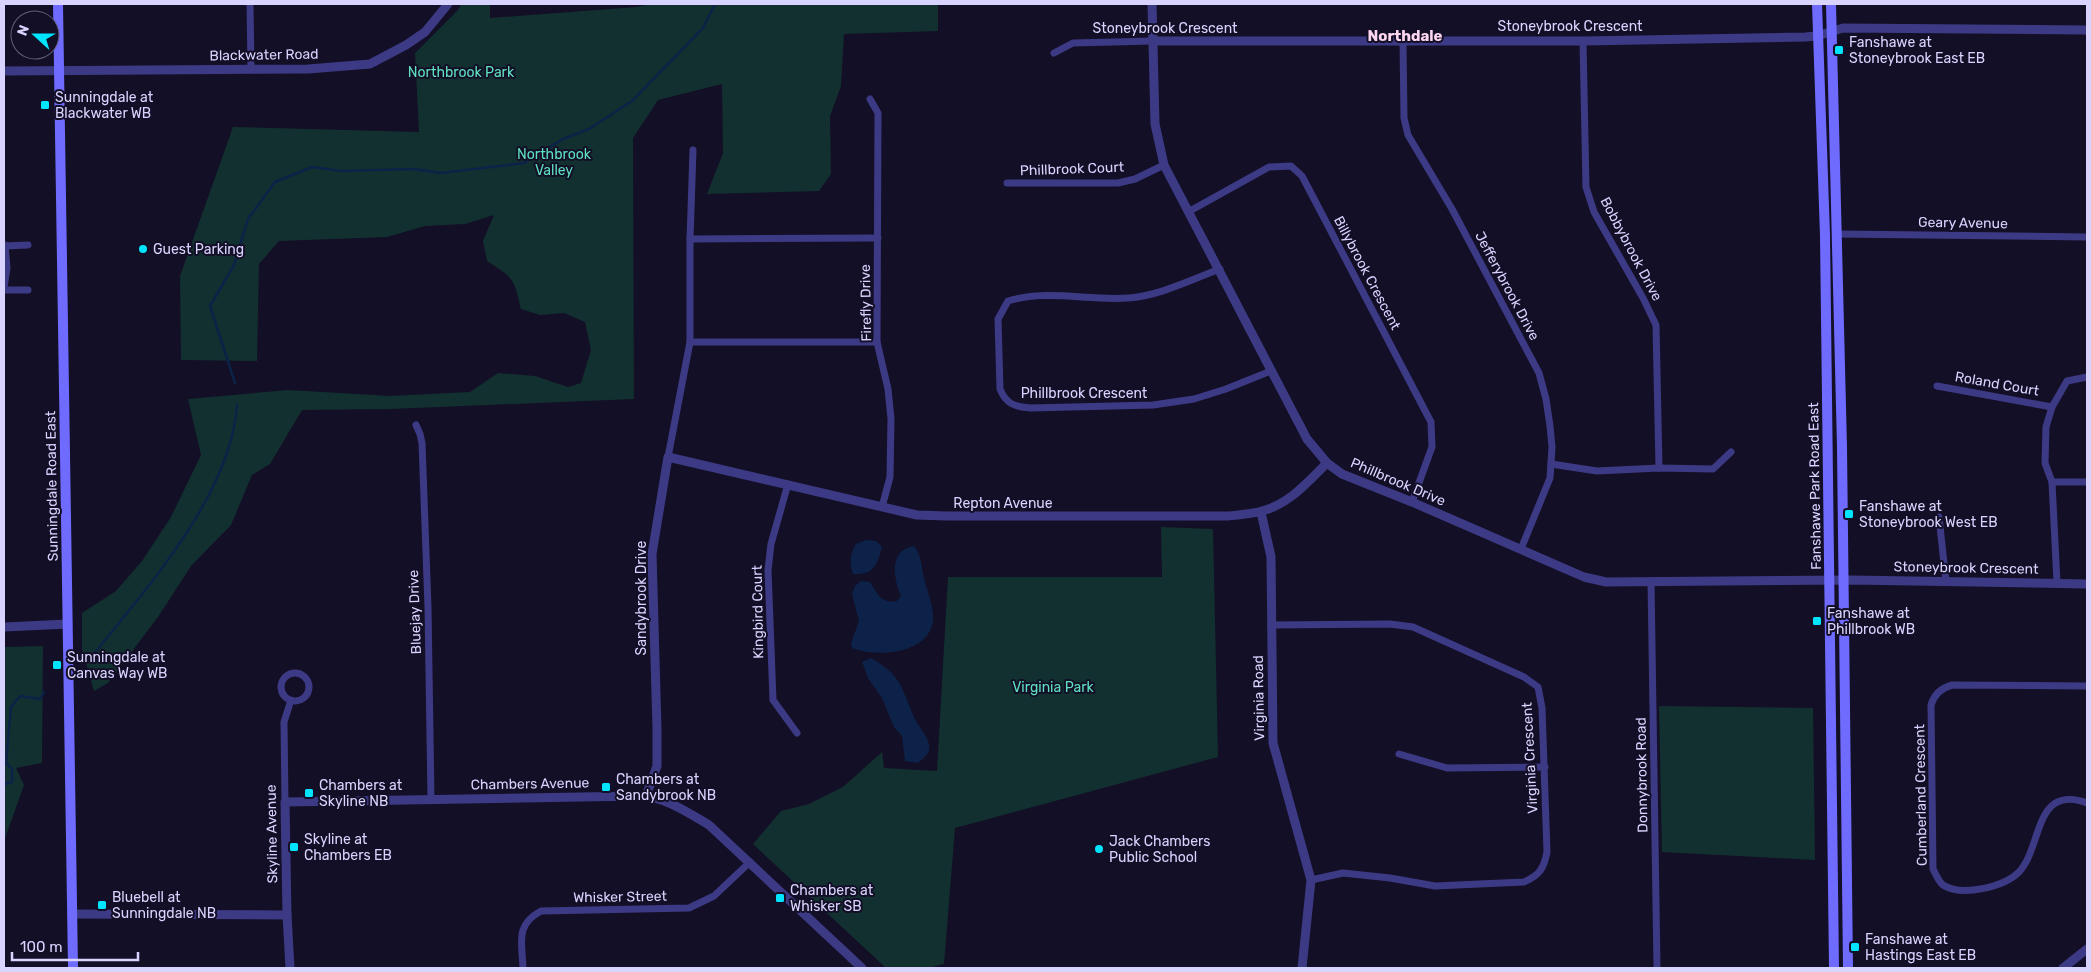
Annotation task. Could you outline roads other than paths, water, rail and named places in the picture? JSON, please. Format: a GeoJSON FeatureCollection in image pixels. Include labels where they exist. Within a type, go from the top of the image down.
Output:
{"type":"FeatureCollection","features":[{"type":"Feature","properties":{"kind":"main road","name":"Sunningdale Road East"},"geometry":{"type":"LineString","coordinates":[[58,4],[74,968]]}},
{"type":"Feature","properties":{"kind":"main road","name":"Fanshawe Park Road East"},"geometry":{"type":"LineString","coordinates":[[1817,4],[1825,235],[1834,968]]}},
{"type":"Feature","properties":{"kind":"main road","name":"Fanshawe Park Road East"},"geometry":{"type":"LineString","coordinates":[[1831,4],[1838,234],[1848,968]]}},
{"type":"Feature","properties":{"kind":"street"},"geometry":{"type":"LineString","coordinates":[[250,4],[251,69]]}},
{"type":"Feature","properties":{"kind":"street","name":"Blackwater Road"},"geometry":{"type":"LineString","coordinates":[[4,71],[308,69],[370,64],[406,45],[425,32],[448,4]]}},
{"type":"Feature","properties":{"kind":"street","name":"Phillbrook Drive"},"geometry":{"type":"LineString","coordinates":[[1152,4],[1155,124],[1164,165],[1220,269],[1270,372],[1307,438],[1327,463],[1342,474],[1412,502],[1584,577],[1606,582],[1830,580]]}},
{"type":"Feature","properties":{"kind":"street","name":"Stoneybrook Crescent"},"geometry":{"type":"LineString","coordinates":[[1054,53],[1073,43],[1583,41],[1817,36],[1843,28],[2087,30]]}},
{"type":"Feature","properties":{"kind":"street","name":"Jefferybrook Drive"},"geometry":{"type":"LineString","coordinates":[[1403,41],[1404,118],[1408,135],[1452,209],[1539,373],[1546,399],[1550,426],[1550,478],[1521,549]]}},
{"type":"Feature","properties":{"kind":"street","name":"Bobbybrook Drive"},"geometry":{"type":"LineString","coordinates":[[1583,41],[1586,187],[1594,212],[1643,298],[1656,326],[1659,468]]}},
{"type":"Feature","properties":{"kind":"street","name":"Firefly Drive"},"geometry":{"type":"LineString","coordinates":[[870,99],[878,114],[877,342],[888,389],[891,420],[890,477],[882,506]]}},
{"type":"Feature","properties":{"kind":"street","name":"Sandybrook Drive"},"geometry":{"type":"LineString","coordinates":[[646,796],[656,766],[657,748],[652,554],[668,456],[690,342],[690,239],[693,150]]}},
{"type":"Feature","properties":{"kind":"street","name":"Phillbrook Court"},"geometry":{"type":"LineString","coordinates":[[1007,183],[1118,183],[1135,178],[1164,165]]}},
{"type":"Feature","properties":{"kind":"street","name":"Billybrook Crescent"},"geometry":{"type":"LineString","coordinates":[[1188,212],[1269,167],[1291,166],[1302,176],[1431,422],[1432,447],[1412,502]]}},
{"type":"Feature","properties":{"kind":"street","name":"Geary Avenue"},"geometry":{"type":"LineString","coordinates":[[1838,234],[2087,237]]}},
{"type":"Feature","properties":{"kind":"street"},"geometry":{"type":"LineString","coordinates":[[690,239],[878,238]]}},
{"type":"Feature","properties":{"kind":"street"},"geometry":{"type":"LineString","coordinates":[[28,245],[4,246],[7,268],[4,288],[28,290]]}},
{"type":"Feature","properties":{"kind":"street","name":"Phillbrook Crescent"},"geometry":{"type":"LineString","coordinates":[[1220,269],[1152,294],[1128,298],[1026,296],[1008,301],[998,320],[1000,389],[1004,399],[1016,407],[1031,408],[1153,405],[1194,399],[1270,372]]}},
{"type":"Feature","properties":{"kind":"street"},"geometry":{"type":"LineString","coordinates":[[690,342],[877,342]]}},
{"type":"Feature","properties":{"kind":"street"},"geometry":{"type":"LineString","coordinates":[[2057,583],[2052,482],[2046,463],[2046,427],[2052,407],[2067,381],[2087,378]]}},
{"type":"Feature","properties":{"kind":"street","name":"Roland Court"},"geometry":{"type":"LineString","coordinates":[[1937,386],[2052,407]]}},
{"type":"Feature","properties":{"kind":"street","name":"Bluejay Drive"},"geometry":{"type":"LineString","coordinates":[[416,425],[420,434],[422,458],[428,607],[431,799]]}},
{"type":"Feature","properties":{"kind":"street"},"geometry":{"type":"LineString","coordinates":[[1551,464],[1597,472],[1659,468],[1713,469],[1731,452]]}},
{"type":"Feature","properties":{"kind":"street","name":"Repton Avenue"},"geometry":{"type":"LineString","coordinates":[[668,456],[917,515],[946,516],[1228,516],[1261,512],[1276,506],[1296,493],[1327,463]]}},
{"type":"Feature","properties":{"kind":"street"},"geometry":{"type":"LineString","coordinates":[[2052,482],[2087,482]]}},
{"type":"Feature","properties":{"kind":"street","name":"Kingbird Court"},"geometry":{"type":"LineString","coordinates":[[788,484],[771,544],[768,570],[770,644],[773,700],[797,733]]}},
{"type":"Feature","properties":{"kind":"street","name":"Virginia Road"},"geometry":{"type":"LineString","coordinates":[[1261,512],[1271,557],[1272,743],[1311,880],[1302,968]]}},
{"type":"Feature","properties":{"kind":"street"},"geometry":{"type":"LineString","coordinates":[[1940,517],[1946,582]]}},
{"type":"Feature","properties":{"kind":"street","name":"Stoneybrook Crescent"},"geometry":{"type":"LineString","coordinates":[[1830,580],[2087,584]]}},
{"type":"Feature","properties":{"kind":"street","name":"Donnybrook Road"},"geometry":{"type":"LineString","coordinates":[[1651,582],[1657,968]]}},
{"type":"Feature","properties":{"kind":"street"},"geometry":{"type":"LineString","coordinates":[[4,627],[68,624]]}},
{"type":"Feature","properties":{"kind":"street","name":"Virginia Crescent"},"geometry":{"type":"LineString","coordinates":[[1271,625],[1390,624],[1413,627],[1524,676],[1538,687],[1542,708],[1547,852],[1545,864],[1536,877],[1524,882],[1435,886],[1390,878],[1343,873],[1311,880]]}},
{"type":"Feature","properties":{"kind":"street"},"geometry":{"type":"LineString","coordinates":[[289,674],[301,674],[308,682],[308,692],[298,700],[291,700],[285,696],[281,684],[289,674]]}},
{"type":"Feature","properties":{"kind":"street","name":"Cumberland Crescent"},"geometry":{"type":"LineString","coordinates":[[2087,686],[1952,685],[1944,687],[1933,699],[1931,705],[1933,868],[1937,877],[1943,885],[1958,888],[1990,888],[2001,884],[2019,872],[2026,862],[2044,816],[2054,804],[2065,798],[2087,803]]}},
{"type":"Feature","properties":{"kind":"street","name":"Skyline Avenue"},"geometry":{"type":"LineString","coordinates":[[290,968],[287,915],[284,722],[291,700]]}},
{"type":"Feature","properties":{"kind":"street"},"geometry":{"type":"LineString","coordinates":[[1399,754],[1447,768],[1545,768]]}},
{"type":"Feature","properties":{"kind":"street","name":"Chambers Avenue"},"geometry":{"type":"LineString","coordinates":[[285,802],[646,796],[680,808],[709,825],[862,968]]}},
{"type":"Feature","properties":{"kind":"street","name":"Whisker Street"},"geometry":{"type":"LineString","coordinates":[[523,968],[522,928],[530,918],[541,911],[689,908],[714,896],[750,862]]}},
{"type":"Feature","properties":{"kind":"street"},"geometry":{"type":"LineString","coordinates":[[72,914],[287,915]]}},
{"type":"Feature","properties":{"kind":"street"},"geometry":{"type":"LineString","coordinates":[[2063,968],[2087,949]]}},
{"type":"Feature","properties":{"kind":"water"},"geometry":{"type":"Polygon","coordinates":[[[866,540],[876,541],[882,547],[878,559],[870,571],[853,574],[851,566],[852,551],[856,544],[866,540]]]}},
{"type":"Feature","properties":{"kind":"water"},"geometry":{"type":"Polygon","coordinates":[[[914,546],[920,557],[932,609],[933,620],[930,631],[923,640],[901,650],[875,653],[852,648],[851,643],[859,621],[852,594],[855,586],[861,581],[870,582],[880,597],[887,601],[897,601],[901,596],[896,581],[895,565],[900,553],[914,546]]]}},
{"type":"Feature","properties":{"kind":"water"},"geometry":{"type":"Polygon","coordinates":[[[871,658],[881,664],[895,677],[903,690],[914,717],[928,740],[928,752],[917,763],[905,761],[902,736],[894,727],[882,698],[868,678],[862,662],[871,658]]]}},
{"type":"Feature","properties":{"kind":"waterway"},"geometry":{"type":"LineString","coordinates":[[235,383],[210,306],[234,265],[248,219],[275,182],[312,167],[342,171],[414,169],[441,173],[524,163],[563,139],[589,129],[632,101],[703,28],[715,4]]}},
{"type":"Feature","properties":{"kind":"waterway"},"geometry":{"type":"LineString","coordinates":[[89,660],[158,573],[202,507],[219,474],[231,439],[237,405]]}},
{"type":"Feature","properties":{"kind":"waterway"},"geometry":{"type":"LineString","coordinates":[[4,784],[12,782],[12,769],[6,763],[11,707],[20,696],[40,699],[44,692]]}},
{"type":"Feature","properties":{"kind":"place","name":"Fanshawe at Stoneybrook East EB"},"geometry":{"type":"Point","coordinates":[1839,50]}},
{"type":"Feature","properties":{"kind":"place","name":"Sunningdale at Blackwater WB"},"geometry":{"type":"Point","coordinates":[45,105]}},
{"type":"Feature","properties":{"kind":"place","name":"Guest Parking"},"geometry":{"type":"Point","coordinates":[143,249]}},
{"type":"Feature","properties":{"kind":"place","name":"Fanshawe at Stoneybrook West EB"},"geometry":{"type":"Point","coordinates":[1849,514]}},
{"type":"Feature","properties":{"kind":"place","name":"Fanshawe at Phillbrook WB"},"geometry":{"type":"Point","coordinates":[1817,621]}},
{"type":"Feature","properties":{"kind":"place","name":"Sunningdale at Canvas Way WB"},"geometry":{"type":"Point","coordinates":[57,665]}},
{"type":"Feature","properties":{"kind":"place","name":"Chambers at Sandybrook NB"},"geometry":{"type":"Point","coordinates":[606,787]}},
{"type":"Feature","properties":{"kind":"place","name":"Chambers at Skyline NB"},"geometry":{"type":"Point","coordinates":[309,793]}},
{"type":"Feature","properties":{"kind":"place","name":"Skyline at Chambers EB"},"geometry":{"type":"Point","coordinates":[294,847]}},
{"type":"Feature","properties":{"kind":"place","name":"Jack Chambers Public School"},"geometry":{"type":"Point","coordinates":[1099,849]}},
{"type":"Feature","properties":{"kind":"place","name":"Chambers at Whisker SB"},"geometry":{"type":"Point","coordinates":[780,898]}},
{"type":"Feature","properties":{"kind":"place","name":"Bluebell at Sunningdale NB"},"geometry":{"type":"Point","coordinates":[102,905]}},
{"type":"Feature","properties":{"kind":"place","name":"Fanshawe at Hastings East EB"},"geometry":{"type":"Point","coordinates":[1855,947]}},
{"type":"Feature","properties":{"kind":"district","name":"Northdale"},"geometry":{"type":"Point","coordinates":[1405,36]}},
{"type":"Feature","properties":{"kind":"park label","name":"Northbrook Park"},"geometry":{"type":"Point","coordinates":[461,72]}},
{"type":"Feature","properties":{"kind":"park label","name":"Northbrook Valley"},"geometry":{"type":"Point","coordinates":[554,162]}},
{"type":"Feature","properties":{"kind":"park label","name":"Virginia Park"},"geometry":{"type":"Point","coordinates":[1053,687]}}]}
